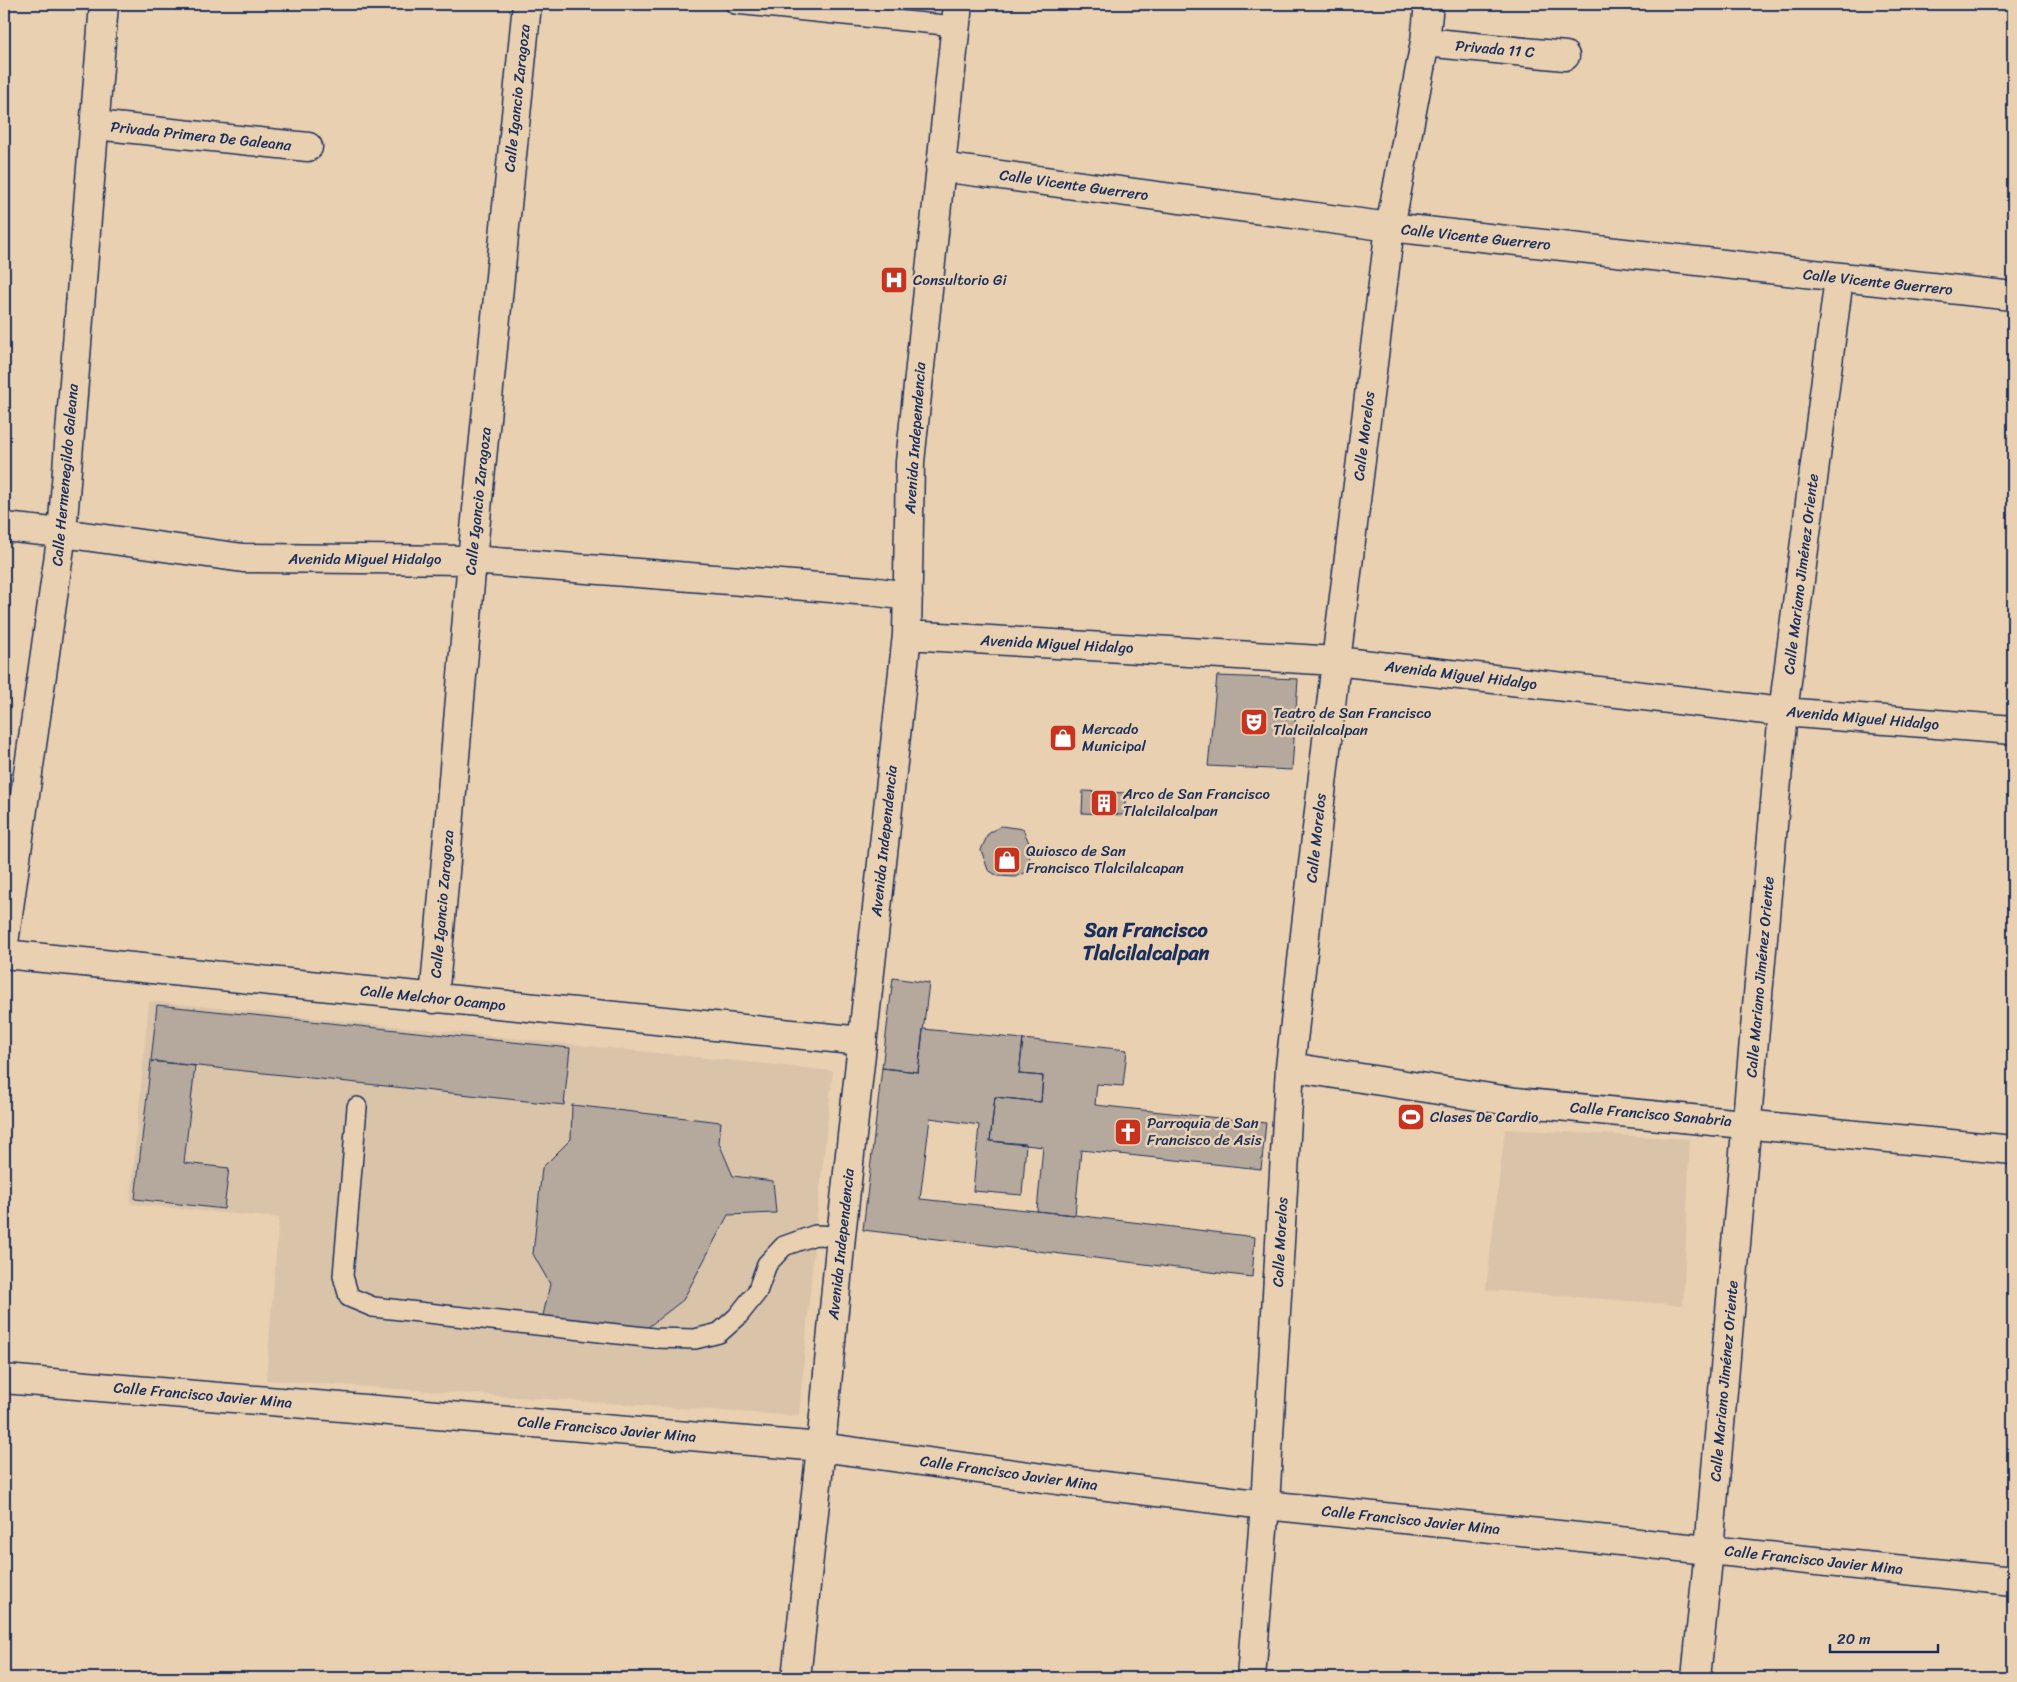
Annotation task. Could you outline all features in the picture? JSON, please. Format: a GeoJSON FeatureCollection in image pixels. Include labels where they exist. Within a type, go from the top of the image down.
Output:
{"type":"FeatureCollection","features":[{"type":"Feature","properties":{"kind":"street","name":"Calle Hermenegildo Galeana"},"geometry":{"type":"LineString","coordinates":[[4,944],[62,533],[104,4]]}},
{"type":"Feature","properties":{"kind":"street","name":"Calle Igancio Zaragoza"},"geometry":{"type":"LineString","coordinates":[[434,998],[472,560],[527,4]]}},
{"type":"Feature","properties":{"kind":"street","name":"Calle Morelos"},"geometry":{"type":"LineString","coordinates":[[1252,1678],[1265,1505],[1290,1067],[1336,661],[1390,227],[1425,42],[1430,4]]}},
{"type":"Feature","properties":{"kind":"street","name":"Avenida Independencia"},"geometry":{"type":"LineString","coordinates":[[796,1678],[841,1236],[907,635],[910,462],[957,15]]}},
{"type":"Feature","properties":{"kind":"street","name":"Privada 11 C"},"geometry":{"type":"LineString","coordinates":[[1425,42],[1565,56]]}},
{"type":"Feature","properties":{"kind":"street","name":"Privada Primera De Galeana"},"geometry":{"type":"LineString","coordinates":[[95,125],[308,147]]}},
{"type":"Feature","properties":{"kind":"street","name":"Calle Vicente Guerrero"},"geometry":{"type":"LineString","coordinates":[[940,167],[1390,227],[2013,296]]}},
{"type":"Feature","properties":{"kind":"street","name":"Calle Mariano Jiménez Oriente"},"geometry":{"type":"LineString","coordinates":[[1696,1678],[1783,712],[1839,278]]}},
{"type":"Feature","properties":{"kind":"street","name":"Avenida Miguel Hidalgo"},"geometry":{"type":"LineString","coordinates":[[4,527],[244,558],[472,560],[870,591],[908,596]]}},
{"type":"Feature","properties":{"kind":"street","name":"Avenida Miguel Hidalgo"},"geometry":{"type":"LineString","coordinates":[[907,635],[1336,661],[1783,712],[2013,730]]}},
{"type":"Feature","properties":{"kind":"street","name":"Calle Melchor Ocampo"},"geometry":{"type":"LineString","coordinates":[[4,954],[862,1041]]}},
{"type":"Feature","properties":{"kind":"street","name":"Calle Francisco Sanabria"},"geometry":{"type":"LineString","coordinates":[[1290,1067],[1516,1102],[2013,1150]]}},
{"type":"Feature","properties":{"kind":"street","name":"Calle Francisco Javier Mina"},"geometry":{"type":"LineString","coordinates":[[4,1379],[821,1447],[1064,1481],[1265,1505],[2013,1581]]}},
{"type":"Feature","properties":{"kind":"lane"},"geometry":{"type":"LineString","coordinates":[[735,4],[957,15]]}},
{"type":"Feature","properties":{"kind":"lane"},"geometry":{"type":"LineString","coordinates":[[357,1108],[343,1276],[349,1297],[374,1307],[654,1338],[695,1339],[719,1333],[737,1317],[757,1292],[767,1264],[784,1246],[815,1235],[841,1236]]}},
{"type":"Feature","properties":{"kind":"shaded area"},"geometry":{"type":"Polygon","coordinates":[[[149,1001],[833,1071],[815,1235],[799,1416],[266,1380],[279,1218],[130,1204],[149,1001]]]}},
{"type":"Feature","properties":{"kind":"shaded area"},"geometry":{"type":"Polygon","coordinates":[[[1505,1129],[1690,1139],[1683,1305],[1486,1290],[1505,1129]]]}},
{"type":"Feature","properties":{"kind":"building","name":"Teatro de San Francisco Tlalcilalcalpan"},"geometry":{"type":"Polygon","coordinates":[[[1217,676],[1298,679],[1292,770],[1208,766],[1217,676]]]}},
{"type":"Feature","properties":{"kind":"building","name":"Arco de San Francisco Tlalcilalcalpan"},"geometry":{"type":"Polygon","coordinates":[[[1083,791],[1126,793],[1124,815],[1082,813],[1083,791]]]}},
{"type":"Feature","properties":{"kind":"building","name":"Quiosco de San Francisco Tlalcilalcapan"},"geometry":{"type":"Polygon","coordinates":[[[1001,826],[1023,829],[1030,845],[1029,871],[1015,877],[998,876],[988,870],[981,850],[988,834],[1001,826]]]}},
{"type":"Feature","properties":{"kind":"building"},"geometry":{"type":"Polygon","coordinates":[[[893,978],[929,983],[918,1072],[882,1068],[893,978]]]}},
{"type":"Feature","properties":{"kind":"building"},"geometry":{"type":"Polygon","coordinates":[[[157,1005],[570,1048],[564,1105],[151,1061],[157,1005]]]}},
{"type":"Feature","properties":{"kind":"building"},"geometry":{"type":"Polygon","coordinates":[[[923,1029],[1023,1039],[1019,1074],[1043,1076],[1041,1102],[995,1097],[990,1141],[1026,1144],[1022,1195],[973,1191],[979,1125],[930,1118],[920,1199],[1075,1215],[1255,1237],[1252,1277],[863,1230],[882,1068],[918,1072],[923,1029]]]}},
{"type":"Feature","properties":{"kind":"building","name":"Parroquia de San Francisco de Asis"},"geometry":{"type":"Polygon","coordinates":[[[1023,1039],[1127,1050],[1123,1086],[1097,1084],[1095,1105],[1266,1123],[1261,1169],[1081,1150],[1075,1215],[1037,1211],[1043,1147],[990,1141],[995,1097],[1041,1102],[1043,1076],[1019,1074],[1023,1039]]]}},
{"type":"Feature","properties":{"kind":"building"},"geometry":{"type":"Polygon","coordinates":[[[151,1061],[195,1066],[184,1163],[229,1168],[224,1209],[135,1199],[151,1061]]]}},
{"type":"Feature","properties":{"kind":"building"},"geometry":{"type":"Polygon","coordinates":[[[572,1105],[721,1122],[719,1143],[733,1176],[773,1181],[776,1213],[728,1215],[683,1300],[643,1331],[542,1320],[550,1284],[533,1254],[542,1168],[571,1139],[572,1105]]]}},
{"type":"Feature","properties":{"kind":"place","name":"Consultorio Gi"},"geometry":{"type":"Point","coordinates":[894,280]}},
{"type":"Feature","properties":{"kind":"place","name":"Teatro de San Francisco Tlalcilalcalpan"},"geometry":{"type":"Point","coordinates":[1254,722]}},
{"type":"Feature","properties":{"kind":"place","name":"Mercado Municipal"},"geometry":{"type":"Point","coordinates":[1063,738]}},
{"type":"Feature","properties":{"kind":"place","name":"Arco de San Francisco Tlalcilalcalpan"},"geometry":{"type":"Point","coordinates":[1104,803]}},
{"type":"Feature","properties":{"kind":"place","name":"Quiosco de San Francisco Tlalcilalcapan"},"geometry":{"type":"Point","coordinates":[1007,860]}},
{"type":"Feature","properties":{"kind":"place","name":"Clases De Cardio"},"geometry":{"type":"Point","coordinates":[1411,1117]}},
{"type":"Feature","properties":{"kind":"place","name":"Parroquia de San Francisco de Asis"},"geometry":{"type":"Point","coordinates":[1128,1132]}},
{"type":"Feature","properties":{"kind":"district","name":"San Francisco Tlalcilalcalpan"},"geometry":{"type":"Point","coordinates":[1146,942]}}]}
